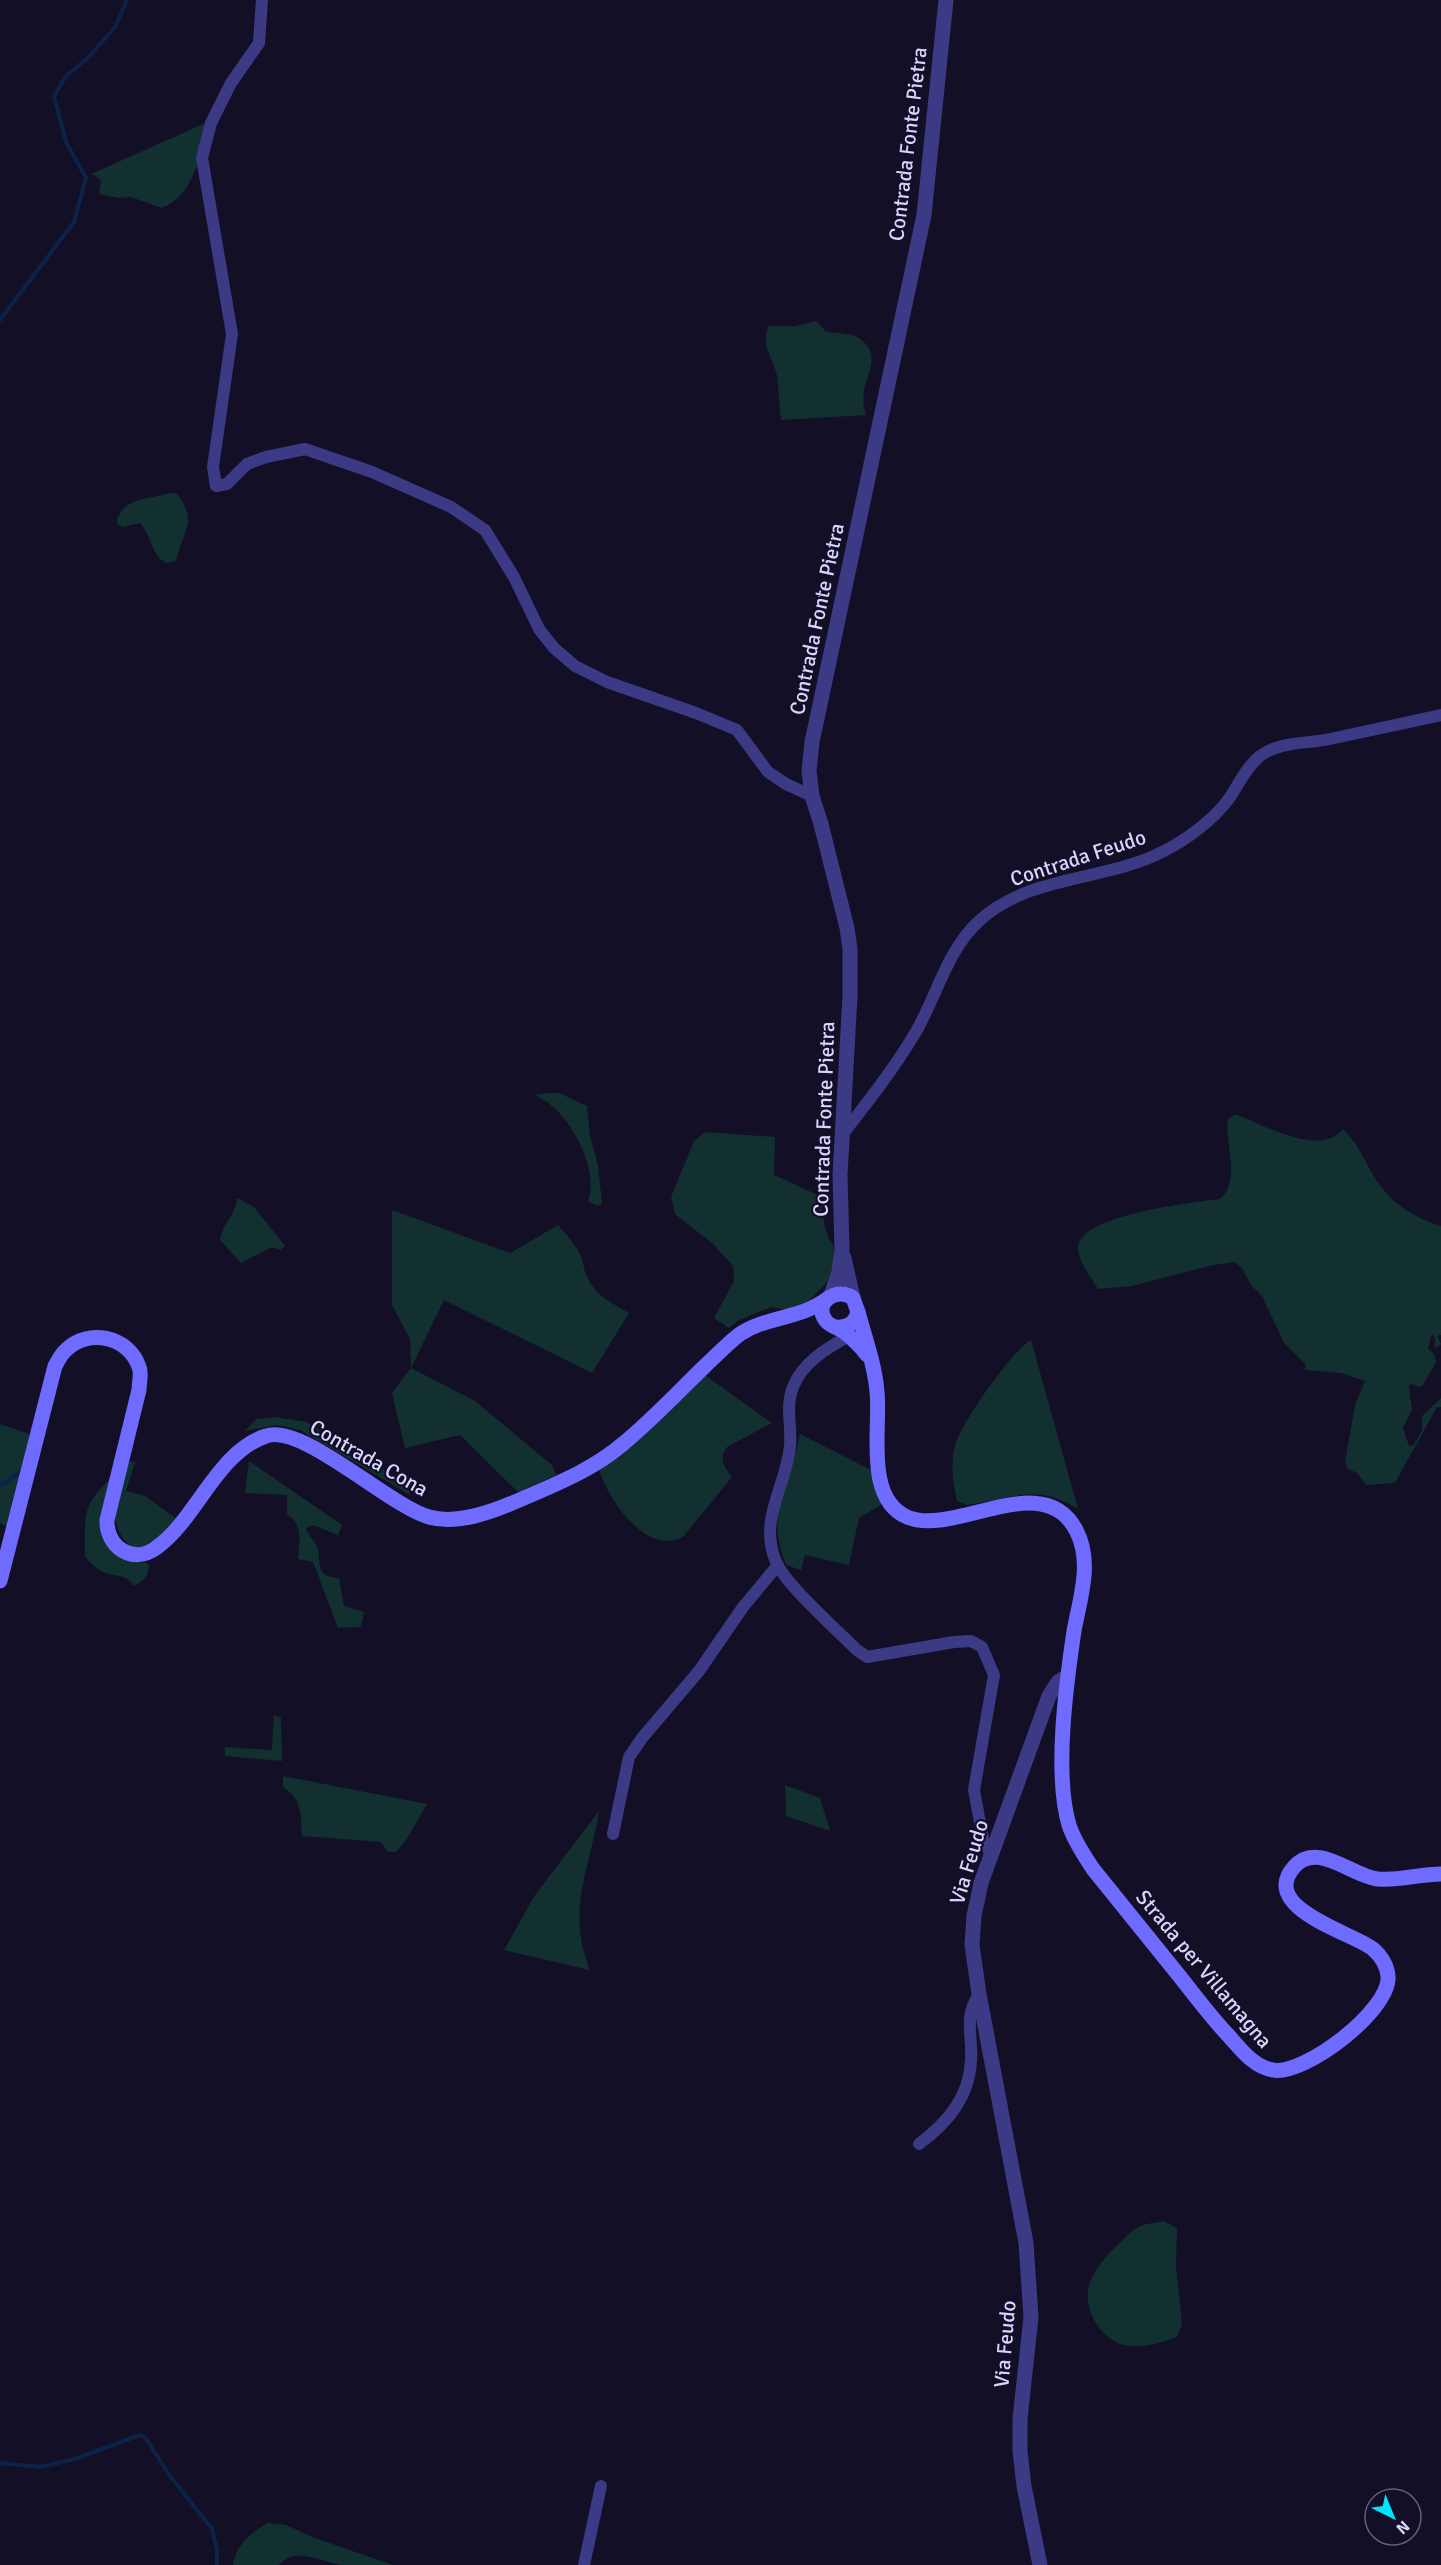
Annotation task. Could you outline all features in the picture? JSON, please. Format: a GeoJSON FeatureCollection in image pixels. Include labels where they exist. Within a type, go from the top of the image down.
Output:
{"type":"FeatureCollection","features":[{"type":"Feature","properties":{"kind":"main road"},"geometry":{"type":"LineString","coordinates":[[872,1362],[862,1348],[837,1328],[823,1310],[829,1297],[843,1293],[856,1305],[872,1362],[877,1392],[877,1456],[880,1479],[885,1495],[895,1508],[910,1518],[929,1521],[1011,1505],[1042,1503],[1063,1514],[1076,1528],[1085,1552],[1084,1580],[1068,1676]]}},
{"type":"Feature","properties":{"kind":"main road","name":"Contrada Cona"},"geometry":{"type":"LineString","coordinates":[[0,1581],[55,1366],[65,1350],[81,1340],[106,1337],[119,1343],[132,1354],[140,1368],[139,1390],[113,1489],[106,1529],[117,1548],[138,1555],[150,1552],[165,1540],[235,1456],[264,1436],[276,1433],[289,1436],[319,1452],[401,1505],[430,1517],[450,1519],[472,1516],[507,1506],[563,1481],[602,1460],[624,1443],[737,1336],[748,1329],[806,1312],[829,1297]]}},
{"type":"Feature","properties":{"kind":"main road"},"geometry":{"type":"LineString","coordinates":[[837,1328],[853,1323],[856,1305]]}},
{"type":"Feature","properties":{"kind":"main road","name":"Contrada Cona"},"geometry":{"type":"LineString","coordinates":[[782,1319],[837,1328]]}},
{"type":"Feature","properties":{"kind":"main road","name":"Strada per Villamagna"},"geometry":{"type":"LineString","coordinates":[[1068,1676],[1063,1778],[1065,1807],[1078,1846],[1093,1869],[1224,2031],[1260,2066],[1277,2071],[1303,2063],[1345,2036],[1367,2017],[1384,1996],[1388,1985],[1386,1967],[1373,1948],[1310,1917],[1292,1900],[1287,1884],[1294,1866],[1304,1860],[1316,1858],[1325,1859],[1376,1879],[1441,1874]]}},
{"type":"Feature","properties":{"kind":"street"},"geometry":{"type":"LineString","coordinates":[[262,0],[259,43],[231,83],[210,123],[202,158],[232,334],[213,467],[216,486],[227,484],[247,464],[266,457],[305,449],[372,472],[451,507],[485,530],[519,587],[539,629],[554,648],[575,666],[607,682],[696,712],[737,730],[768,772],[786,784],[812,796]]}},
{"type":"Feature","properties":{"kind":"street","name":"Contrada Fonte Pietra"},"geometry":{"type":"LineString","coordinates":[[842,1249],[840,1175],[850,996],[850,949],[848,928],[812,796],[809,771],[812,742],[872,469],[924,215],[946,0]]}},
{"type":"Feature","properties":{"kind":"street","name":"Contrada Feudo"},"geometry":{"type":"LineString","coordinates":[[842,1135],[881,1085],[914,1035],[962,940],[999,904],[1029,892],[1138,861],[1164,851],[1188,836],[1226,802],[1260,756],[1289,744],[1326,740],[1441,715]]}},
{"type":"Feature","properties":{"kind":"street"},"geometry":{"type":"LineString","coordinates":[[829,1297],[839,1272],[842,1249]]}},
{"type":"Feature","properties":{"kind":"street"},"geometry":{"type":"LineString","coordinates":[[842,1249],[856,1305]]}},
{"type":"Feature","properties":{"kind":"street"},"geometry":{"type":"LineString","coordinates":[[837,1328],[822,1351],[804,1369],[793,1388],[789,1408],[788,1461],[770,1515],[770,1539],[778,1565],[856,1650],[867,1657],[954,1642],[971,1641],[982,1647],[994,1675],[974,1790],[983,1839],[991,1855]]}},
{"type":"Feature","properties":{"kind":"street"},"geometry":{"type":"LineString","coordinates":[[613,1834],[629,1757],[642,1738],[699,1671],[743,1607],[778,1565]]}},
{"type":"Feature","properties":{"kind":"street","name":"Via Feudo"},"geometry":{"type":"LineString","coordinates":[[1040,2565],[1023,2486],[1020,2451],[1020,2419],[1031,2317],[1026,2243],[979,1994],[972,1945],[974,1916],[981,1883],[1049,1696],[1058,1682],[1068,1676]]}},
{"type":"Feature","properties":{"kind":"street"},"geometry":{"type":"LineString","coordinates":[[919,2144],[942,2126],[957,2106],[968,2083],[971,2060],[968,2018],[971,2006],[979,1994]]}},
{"type":"Feature","properties":{"kind":"street"},"geometry":{"type":"LineString","coordinates":[[584,2565],[601,2486]]}},
{"type":"Feature","properties":{"kind":"green space"},"geometry":{"type":"Polygon","coordinates":[[[210,121],[195,171],[182,194],[173,202],[161,208],[131,197],[119,198],[99,194],[101,180],[91,174],[210,121]]]}},
{"type":"Feature","properties":{"kind":"green space"},"geometry":{"type":"Polygon","coordinates":[[[817,321],[825,331],[857,337],[870,350],[871,363],[863,398],[866,415],[781,420],[777,376],[766,345],[766,332],[769,326],[795,326],[817,321]]]}},
{"type":"Feature","properties":{"kind":"green space"},"geometry":{"type":"Polygon","coordinates":[[[169,493],[177,494],[184,503],[188,520],[176,561],[166,563],[157,555],[140,523],[123,527],[118,525],[117,519],[126,506],[132,503],[169,493]]]}},
{"type":"Feature","properties":{"kind":"green space"},"geometry":{"type":"Polygon","coordinates":[[[559,1093],[587,1106],[590,1136],[598,1166],[602,1203],[598,1206],[588,1202],[591,1188],[590,1173],[578,1140],[558,1112],[546,1101],[534,1095],[559,1093]]]}},
{"type":"Feature","properties":{"kind":"green space"},"geometry":{"type":"Polygon","coordinates":[[[1235,1114],[1275,1131],[1306,1140],[1333,1137],[1343,1129],[1355,1143],[1377,1181],[1394,1201],[1424,1220],[1441,1226],[1441,1335],[1437,1336],[1441,1344],[1435,1349],[1435,1339],[1432,1333],[1428,1349],[1434,1354],[1436,1362],[1423,1385],[1420,1387],[1411,1384],[1409,1387],[1412,1409],[1403,1428],[1409,1446],[1414,1445],[1422,1430],[1422,1416],[1441,1398],[1441,1407],[1437,1407],[1395,1483],[1366,1485],[1357,1473],[1348,1469],[1345,1462],[1355,1405],[1365,1381],[1341,1373],[1304,1370],[1306,1365],[1284,1343],[1262,1296],[1235,1262],[1213,1265],[1132,1286],[1098,1289],[1080,1259],[1078,1248],[1083,1237],[1097,1227],[1139,1212],[1220,1199],[1230,1182],[1231,1161],[1227,1129],[1228,1119],[1235,1114]]]}},
{"type":"Feature","properties":{"kind":"green space"},"geometry":{"type":"Polygon","coordinates":[[[705,1132],[775,1137],[774,1175],[820,1196],[826,1229],[834,1246],[833,1268],[827,1282],[800,1307],[786,1310],[771,1307],[739,1320],[729,1328],[714,1318],[734,1281],[733,1266],[713,1244],[675,1214],[671,1197],[694,1141],[705,1132]]]}},
{"type":"Feature","properties":{"kind":"green space"},"geometry":{"type":"Polygon","coordinates":[[[237,1198],[254,1207],[285,1246],[280,1250],[272,1247],[241,1263],[220,1240],[237,1198]]]}},
{"type":"Feature","properties":{"kind":"green space"},"geometry":{"type":"Polygon","coordinates":[[[392,1210],[510,1253],[558,1225],[582,1259],[590,1283],[605,1298],[629,1313],[592,1373],[444,1300],[411,1368],[410,1339],[392,1305],[392,1210]]]}},
{"type":"Feature","properties":{"kind":"green space"},"geometry":{"type":"Polygon","coordinates":[[[1031,1340],[1078,1509],[1049,1496],[1036,1494],[967,1505],[957,1501],[952,1466],[959,1434],[1000,1372],[1031,1340]]]}},
{"type":"Feature","properties":{"kind":"green space"},"geometry":{"type":"Polygon","coordinates":[[[411,1368],[475,1401],[552,1465],[556,1475],[518,1492],[460,1435],[405,1448],[392,1393],[411,1368]]]}},
{"type":"Feature","properties":{"kind":"green space"},"geometry":{"type":"Polygon","coordinates":[[[705,1375],[772,1423],[727,1447],[723,1459],[732,1477],[683,1537],[669,1541],[656,1539],[630,1522],[611,1495],[599,1469],[620,1457],[705,1375]]]}},
{"type":"Feature","properties":{"kind":"green space"},"geometry":{"type":"Polygon","coordinates":[[[275,1417],[307,1422],[397,1478],[408,1480],[410,1495],[300,1430],[277,1425],[245,1431],[256,1419],[275,1417]]]}},
{"type":"Feature","properties":{"kind":"green space"},"geometry":{"type":"Polygon","coordinates":[[[0,1424],[35,1436],[7,1527],[0,1523],[0,1424]]]}},
{"type":"Feature","properties":{"kind":"green space"},"geometry":{"type":"Polygon","coordinates":[[[800,1434],[873,1471],[882,1504],[859,1518],[849,1565],[805,1555],[801,1570],[786,1565],[780,1545],[778,1512],[800,1434]]]}},
{"type":"Feature","properties":{"kind":"green space"},"geometry":{"type":"Polygon","coordinates":[[[129,1461],[135,1462],[126,1491],[145,1496],[177,1519],[157,1541],[146,1547],[131,1546],[121,1535],[115,1519],[117,1499],[129,1461]]]}},
{"type":"Feature","properties":{"kind":"green space"},"geometry":{"type":"Polygon","coordinates":[[[249,1461],[342,1525],[338,1535],[313,1525],[306,1528],[318,1550],[322,1571],[331,1577],[339,1578],[344,1606],[364,1612],[361,1627],[338,1628],[313,1562],[298,1559],[299,1534],[296,1523],[287,1514],[287,1495],[245,1493],[249,1461]]]}},
{"type":"Feature","properties":{"kind":"green space"},"geometry":{"type":"Polygon","coordinates":[[[112,1477],[103,1517],[104,1536],[108,1545],[122,1557],[149,1565],[145,1578],[134,1586],[126,1578],[99,1570],[85,1556],[87,1512],[95,1496],[112,1477]]]}},
{"type":"Feature","properties":{"kind":"green space"},"geometry":{"type":"Polygon","coordinates":[[[274,1715],[281,1718],[282,1761],[225,1756],[225,1747],[272,1750],[274,1715]]]}},
{"type":"Feature","properties":{"kind":"green space"},"geometry":{"type":"Polygon","coordinates":[[[283,1776],[427,1804],[406,1840],[396,1852],[388,1852],[381,1842],[302,1836],[299,1808],[294,1796],[283,1787],[283,1776]]]}},
{"type":"Feature","properties":{"kind":"green space"},"geometry":{"type":"Polygon","coordinates":[[[785,1785],[820,1798],[830,1831],[786,1816],[785,1785]]]}},
{"type":"Feature","properties":{"kind":"green space"},"geometry":{"type":"Polygon","coordinates":[[[599,1811],[580,1906],[582,1942],[589,1970],[504,1950],[535,1895],[599,1811]]]}},
{"type":"Feature","properties":{"kind":"green space"},"geometry":{"type":"Polygon","coordinates":[[[1163,2221],[1177,2228],[1176,2266],[1182,2325],[1177,2337],[1163,2342],[1141,2346],[1118,2343],[1098,2327],[1090,2311],[1089,2285],[1101,2263],[1131,2232],[1143,2225],[1163,2221]]]}},
{"type":"Feature","properties":{"kind":"green space"},"geometry":{"type":"Polygon","coordinates":[[[268,2523],[286,2525],[312,2537],[393,2565],[341,2565],[301,2556],[286,2559],[279,2565],[233,2565],[237,2551],[245,2540],[268,2523]]]}},
{"type":"Feature","properties":{"kind":"waterway"},"geometry":{"type":"LineString","coordinates":[[0,320],[74,222],[86,178],[66,142],[54,96],[66,76],[90,56],[115,27],[127,0]]}},
{"type":"Feature","properties":{"kind":"waterway"},"geometry":{"type":"LineString","coordinates":[[0,1486],[23,1470]]}},
{"type":"Feature","properties":{"kind":"waterway"},"geometry":{"type":"LineString","coordinates":[[0,2463],[40,2467],[75,2459],[140,2435],[145,2437],[170,2476],[212,2529],[217,2550],[217,2565]]}}]}
